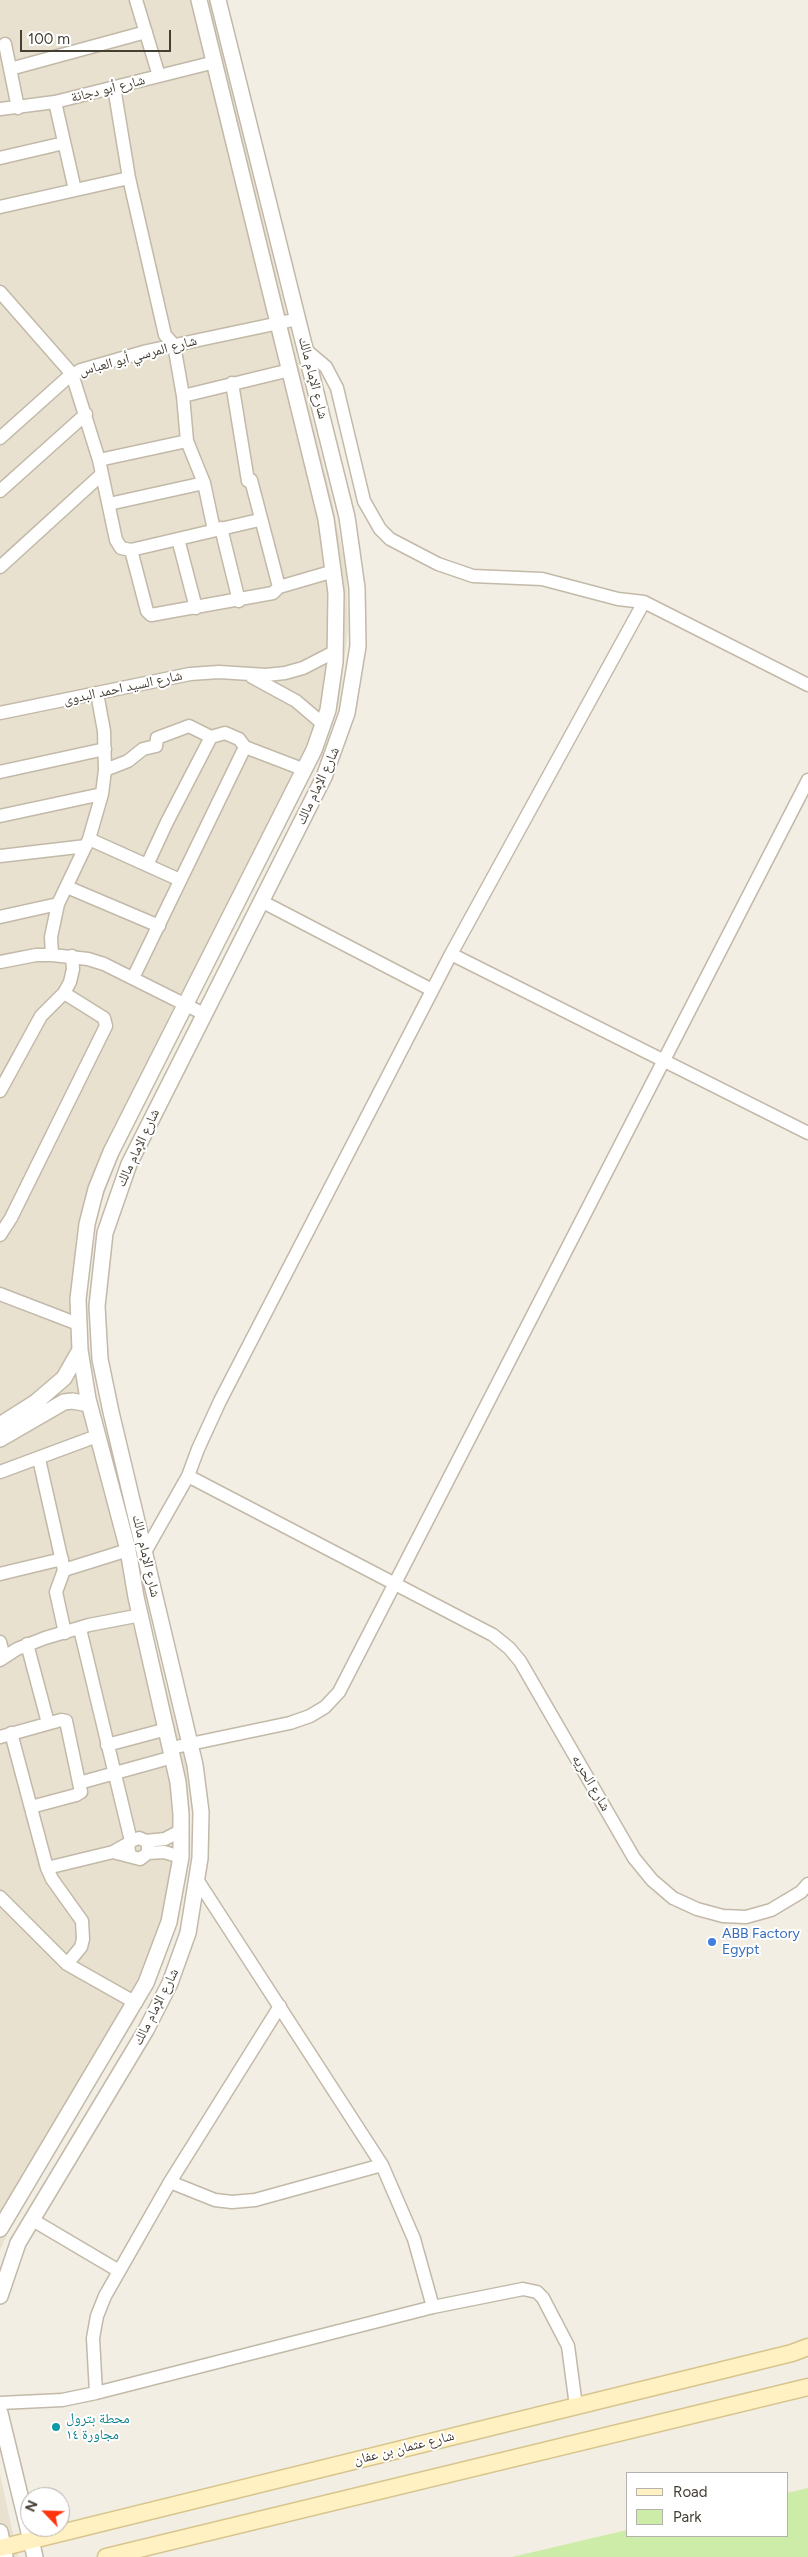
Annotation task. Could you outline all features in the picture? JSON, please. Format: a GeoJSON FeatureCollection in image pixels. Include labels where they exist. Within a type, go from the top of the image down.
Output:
{"type":"FeatureCollection","features":[{"type":"Feature","properties":{"kind":"main road","name":"شارع عثمان بن عفان"},"geometry":{"type":"LineString","coordinates":[[2,2546],[31,2541],[808,2347]]}},
{"type":"Feature","properties":{"kind":"main road"},"geometry":{"type":"LineString","coordinates":[[106,2557],[808,2387]]}},
{"type":"Feature","properties":{"kind":"street"},"geometry":{"type":"LineString","coordinates":[[136,0],[159,76]]}},
{"type":"Feature","properties":{"kind":"street","name":"شارع الإمام مالك"},"geometry":{"type":"LineString","coordinates":[[0,2229],[136,2003],[163,1943],[174,1901],[181,1857],[180,1798],[172,1753],[136,1596],[128,1550],[89,1404],[80,1350],[78,1324],[82,1249],[96,1189],[111,1152],[306,770],[323,724],[333,686],[336,651],[334,571],[326,519],[199,0]]}},
{"type":"Feature","properties":{"kind":"street","name":"شارع الإمام مالك"},"geometry":{"type":"LineString","coordinates":[[0,2296],[15,2251],[31,2219],[159,2007],[180,1958],[188,1933],[198,1881],[201,1812],[191,1744],[100,1359],[97,1306],[98,1281],[105,1233],[119,1186],[324,776],[337,745],[354,680],[358,646],[357,588],[352,541],[218,0]]}},
{"type":"Feature","properties":{"kind":"street"},"geometry":{"type":"LineString","coordinates":[[10,69],[146,32]]}},
{"type":"Feature","properties":{"kind":"street"},"geometry":{"type":"LineString","coordinates":[[5,44],[18,108]]}},
{"type":"Feature","properties":{"kind":"street","name":"شارع أبو دجانة"},"geometry":{"type":"LineString","coordinates":[[0,109],[55,102],[215,62]]}},
{"type":"Feature","properties":{"kind":"street"},"geometry":{"type":"LineString","coordinates":[[114,88],[129,178],[166,335],[174,346],[183,396],[187,441],[204,483],[239,601]]}},
{"type":"Feature","properties":{"kind":"street"},"geometry":{"type":"LineString","coordinates":[[55,102],[74,190]]}},
{"type":"Feature","properties":{"kind":"street"},"geometry":{"type":"LineString","coordinates":[[0,158],[64,143]]}},
{"type":"Feature","properties":{"kind":"street"},"geometry":{"type":"LineString","coordinates":[[0,207],[129,178]]}},
{"type":"Feature","properties":{"kind":"street"},"geometry":{"type":"LineString","coordinates":[[0,292],[72,374],[99,460],[118,544],[125,550],[132,550],[260,520]]}},
{"type":"Feature","properties":{"kind":"street","name":"شارع المرسي أبو العباس"},"geometry":{"type":"LineString","coordinates":[[0,438],[72,374],[118,358],[298,319]]}},
{"type":"Feature","properties":{"kind":"street"},"geometry":{"type":"LineString","coordinates":[[306,350],[326,366],[336,388],[364,501],[380,529],[390,539],[420,556],[474,576],[542,579],[618,599],[644,602],[808,685]]}},
{"type":"Feature","properties":{"kind":"street"},"geometry":{"type":"LineString","coordinates":[[183,396],[290,370]]}},
{"type":"Feature","properties":{"kind":"street"},"geometry":{"type":"LineString","coordinates":[[232,383],[248,481],[251,480],[278,587]]}},
{"type":"Feature","properties":{"kind":"street"},"geometry":{"type":"LineString","coordinates":[[0,491],[86,414]]}},
{"type":"Feature","properties":{"kind":"street"},"geometry":{"type":"LineString","coordinates":[[99,460],[187,441]]}},
{"type":"Feature","properties":{"kind":"street"},"geometry":{"type":"LineString","coordinates":[[0,567],[102,474]]}},
{"type":"Feature","properties":{"kind":"street"},"geometry":{"type":"LineString","coordinates":[[109,504],[204,483]]}},
{"type":"Feature","properties":{"kind":"street"},"geometry":{"type":"LineString","coordinates":[[178,539],[196,608]]}},
{"type":"Feature","properties":{"kind":"street"},"geometry":{"type":"LineString","coordinates":[[132,550],[148,613],[151,615],[239,601],[273,593],[278,590],[278,587],[334,571]]}},
{"type":"Feature","properties":{"kind":"street"},"geometry":{"type":"LineString","coordinates":[[145,1552],[188,1476],[220,1401],[432,990],[644,602]]}},
{"type":"Feature","properties":{"kind":"street","name":"شارع السيد احمد البدوى"},"geometry":{"type":"LineString","coordinates":[[0,713],[197,673],[219,672],[266,675],[294,670],[320,660],[336,651]]}},
{"type":"Feature","properties":{"kind":"street","name":"شارع السيد احمد البدوى"},"geometry":{"type":"LineString","coordinates":[[247,675],[296,700],[323,724]]}},
{"type":"Feature","properties":{"kind":"street"},"geometry":{"type":"LineString","coordinates":[[52,954],[51,937],[58,904],[87,842],[102,794],[105,749],[104,731],[97,693]]}},
{"type":"Feature","properties":{"kind":"street"},"geometry":{"type":"LineString","coordinates":[[105,770],[128,761],[143,749],[156,746],[157,738],[189,726],[211,737],[225,733],[239,739],[245,747],[306,770]]}},
{"type":"Feature","properties":{"kind":"street"},"geometry":{"type":"LineString","coordinates":[[147,865],[211,737]]}},
{"type":"Feature","properties":{"kind":"street"},"geometry":{"type":"LineString","coordinates":[[133,978],[245,747]]}},
{"type":"Feature","properties":{"kind":"street"},"geometry":{"type":"LineString","coordinates":[[0,772],[105,749]]}},
{"type":"Feature","properties":{"kind":"street"},"geometry":{"type":"LineString","coordinates":[[80,1783],[114,1774],[191,1744],[290,1723],[310,1716],[325,1707],[339,1692],[519,1338],[666,1060],[808,780]]}},
{"type":"Feature","properties":{"kind":"street"},"geometry":{"type":"LineString","coordinates":[[0,816],[102,794]]}},
{"type":"Feature","properties":{"kind":"street"},"geometry":{"type":"LineString","coordinates":[[0,856],[87,842],[180,880]]}},
{"type":"Feature","properties":{"kind":"street"},"geometry":{"type":"LineString","coordinates":[[67,887],[159,926]]}},
{"type":"Feature","properties":{"kind":"street"},"geometry":{"type":"LineString","coordinates":[[261,901],[432,990]]}},
{"type":"Feature","properties":{"kind":"street"},"geometry":{"type":"LineString","coordinates":[[0,917],[58,904]]}},
{"type":"Feature","properties":{"kind":"street"},"geometry":{"type":"LineString","coordinates":[[0,962],[19,957],[52,954],[72,956],[104,964],[204,1014]]}},
{"type":"Feature","properties":{"kind":"street"},"geometry":{"type":"LineString","coordinates":[[451,954],[666,1060],[808,1133]]}},
{"type":"Feature","properties":{"kind":"street"},"geometry":{"type":"LineString","coordinates":[[0,1091],[40,1016],[64,993],[73,969],[72,956]]}},
{"type":"Feature","properties":{"kind":"street"},"geometry":{"type":"LineString","coordinates":[[0,1235],[16,1209],[106,1026],[104,1018],[64,993]]}},
{"type":"Feature","properties":{"kind":"street"},"geometry":{"type":"LineString","coordinates":[[0,1294],[78,1324]]}},
{"type":"Feature","properties":{"kind":"street"},"geometry":{"type":"LineString","coordinates":[[0,1425],[36,1402],[64,1378],[80,1350]]}},
{"type":"Feature","properties":{"kind":"street"},"geometry":{"type":"LineString","coordinates":[[0,1439],[64,1402],[72,1401],[89,1404]]}},
{"type":"Feature","properties":{"kind":"street"},"geometry":{"type":"LineString","coordinates":[[0,1472],[97,1436]]}},
{"type":"Feature","properties":{"kind":"street"},"geometry":{"type":"LineString","coordinates":[[39,1459],[63,1564],[56,1592],[65,1633]]}},
{"type":"Feature","properties":{"kind":"street","name":"شارع الحريه"},"geometry":{"type":"LineString","coordinates":[[188,1476],[493,1635],[509,1648],[520,1661],[634,1858],[652,1880],[673,1898],[697,1909],[723,1916],[746,1917],[771,1910],[801,1892],[808,1884]]}},
{"type":"Feature","properties":{"kind":"street"},"geometry":{"type":"LineString","coordinates":[[0,1574],[63,1564],[128,1550]]}},
{"type":"Feature","properties":{"kind":"street"},"geometry":{"type":"LineString","coordinates":[[136,1596],[145,1601],[153,1596],[154,1591]]}},
{"type":"Feature","properties":{"kind":"street"},"geometry":{"type":"LineString","coordinates":[[0,1642],[2,1658],[27,1644],[89,1625],[141,1615]]}},
{"type":"Feature","properties":{"kind":"street"},"geometry":{"type":"LineString","coordinates":[[80,1629],[130,1846],[140,1859],[147,1847],[182,1830]]}},
{"type":"Feature","properties":{"kind":"street"},"geometry":{"type":"LineString","coordinates":[[149,1648],[154,1640],[158,1639],[167,1643]]}},
{"type":"Feature","properties":{"kind":"street"},"geometry":{"type":"LineString","coordinates":[[27,1644],[48,1723]]}},
{"type":"Feature","properties":{"kind":"street"},"geometry":{"type":"LineString","coordinates":[[31,1807],[78,1795],[81,1791],[66,1721],[48,1723],[6,1735],[31,1807],[47,1868],[52,1879],[82,1921],[83,1939],[81,1947],[68,1964]]}},
{"type":"Feature","properties":{"kind":"street"},"geometry":{"type":"LineString","coordinates":[[107,1745],[167,1728]]}},
{"type":"Feature","properties":{"kind":"street"},"geometry":{"type":"LineString","coordinates":[[47,1868],[113,1852],[130,1846],[139,1838],[147,1847],[181,1857]]}},
{"type":"Feature","properties":{"kind":"street"},"geometry":{"type":"LineString","coordinates":[[198,1881],[382,2165],[402,2206],[414,2239],[433,2307]]}},
{"type":"Feature","properties":{"kind":"street"},"geometry":{"type":"LineString","coordinates":[[0,1898],[68,1964],[136,2003]]}},
{"type":"Feature","properties":{"kind":"street"},"geometry":{"type":"LineString","coordinates":[[96,2394],[92,2338],[97,2316],[118,2271],[170,2182],[280,2006]]}},
{"type":"Feature","properties":{"kind":"street"},"geometry":{"type":"LineString","coordinates":[[170,2182],[214,2200],[232,2202],[264,2197],[382,2165]]}},
{"type":"Feature","properties":{"kind":"street"},"geometry":{"type":"LineString","coordinates":[[31,2219],[118,2271]]}},
{"type":"Feature","properties":{"kind":"street"},"geometry":{"type":"LineString","coordinates":[[0,2403],[62,2400],[96,2394],[433,2307],[523,2289],[537,2292],[543,2298],[568,2346],[576,2406]]}},
{"type":"Feature","properties":{"kind":"street"},"geometry":{"type":"LineString","coordinates":[[0,2413],[35,2557]]}},
{"type":"Feature","properties":{"kind":"shaded area"},"geometry":{"type":"Polygon","coordinates":[[[0,0],[209,0],[332,500],[346,569],[348,630],[339,703],[322,755],[116,1163],[101,1203],[91,1247],[86,1317],[92,1375],[139,1581],[186,1764],[190,1809],[188,1857],[174,1934],[156,1978],[134,2022],[19,2209],[0,2250],[0,0]]]}},
{"type":"Feature","properties":{"kind":"shaded area"},"geometry":{"type":"Polygon","coordinates":[[[0,2474],[18,2557],[0,2557],[0,2474]]]}},
{"type":"Feature","properties":{"kind":"green space"},"geometry":{"type":"Polygon","coordinates":[[[808,2488],[808,2557],[512,2557],[626,2530],[626,2537],[788,2537],[788,2493],[808,2488]]]}},
{"type":"Feature","properties":{"kind":"place","name":"ABB Factory Egypt"},"geometry":{"type":"Point","coordinates":[712,1942]}},
{"type":"Feature","properties":{"kind":"place","name":"محطة بترول مجاورة ١٤"},"geometry":{"type":"Point","coordinates":[56,2427]}}]}
